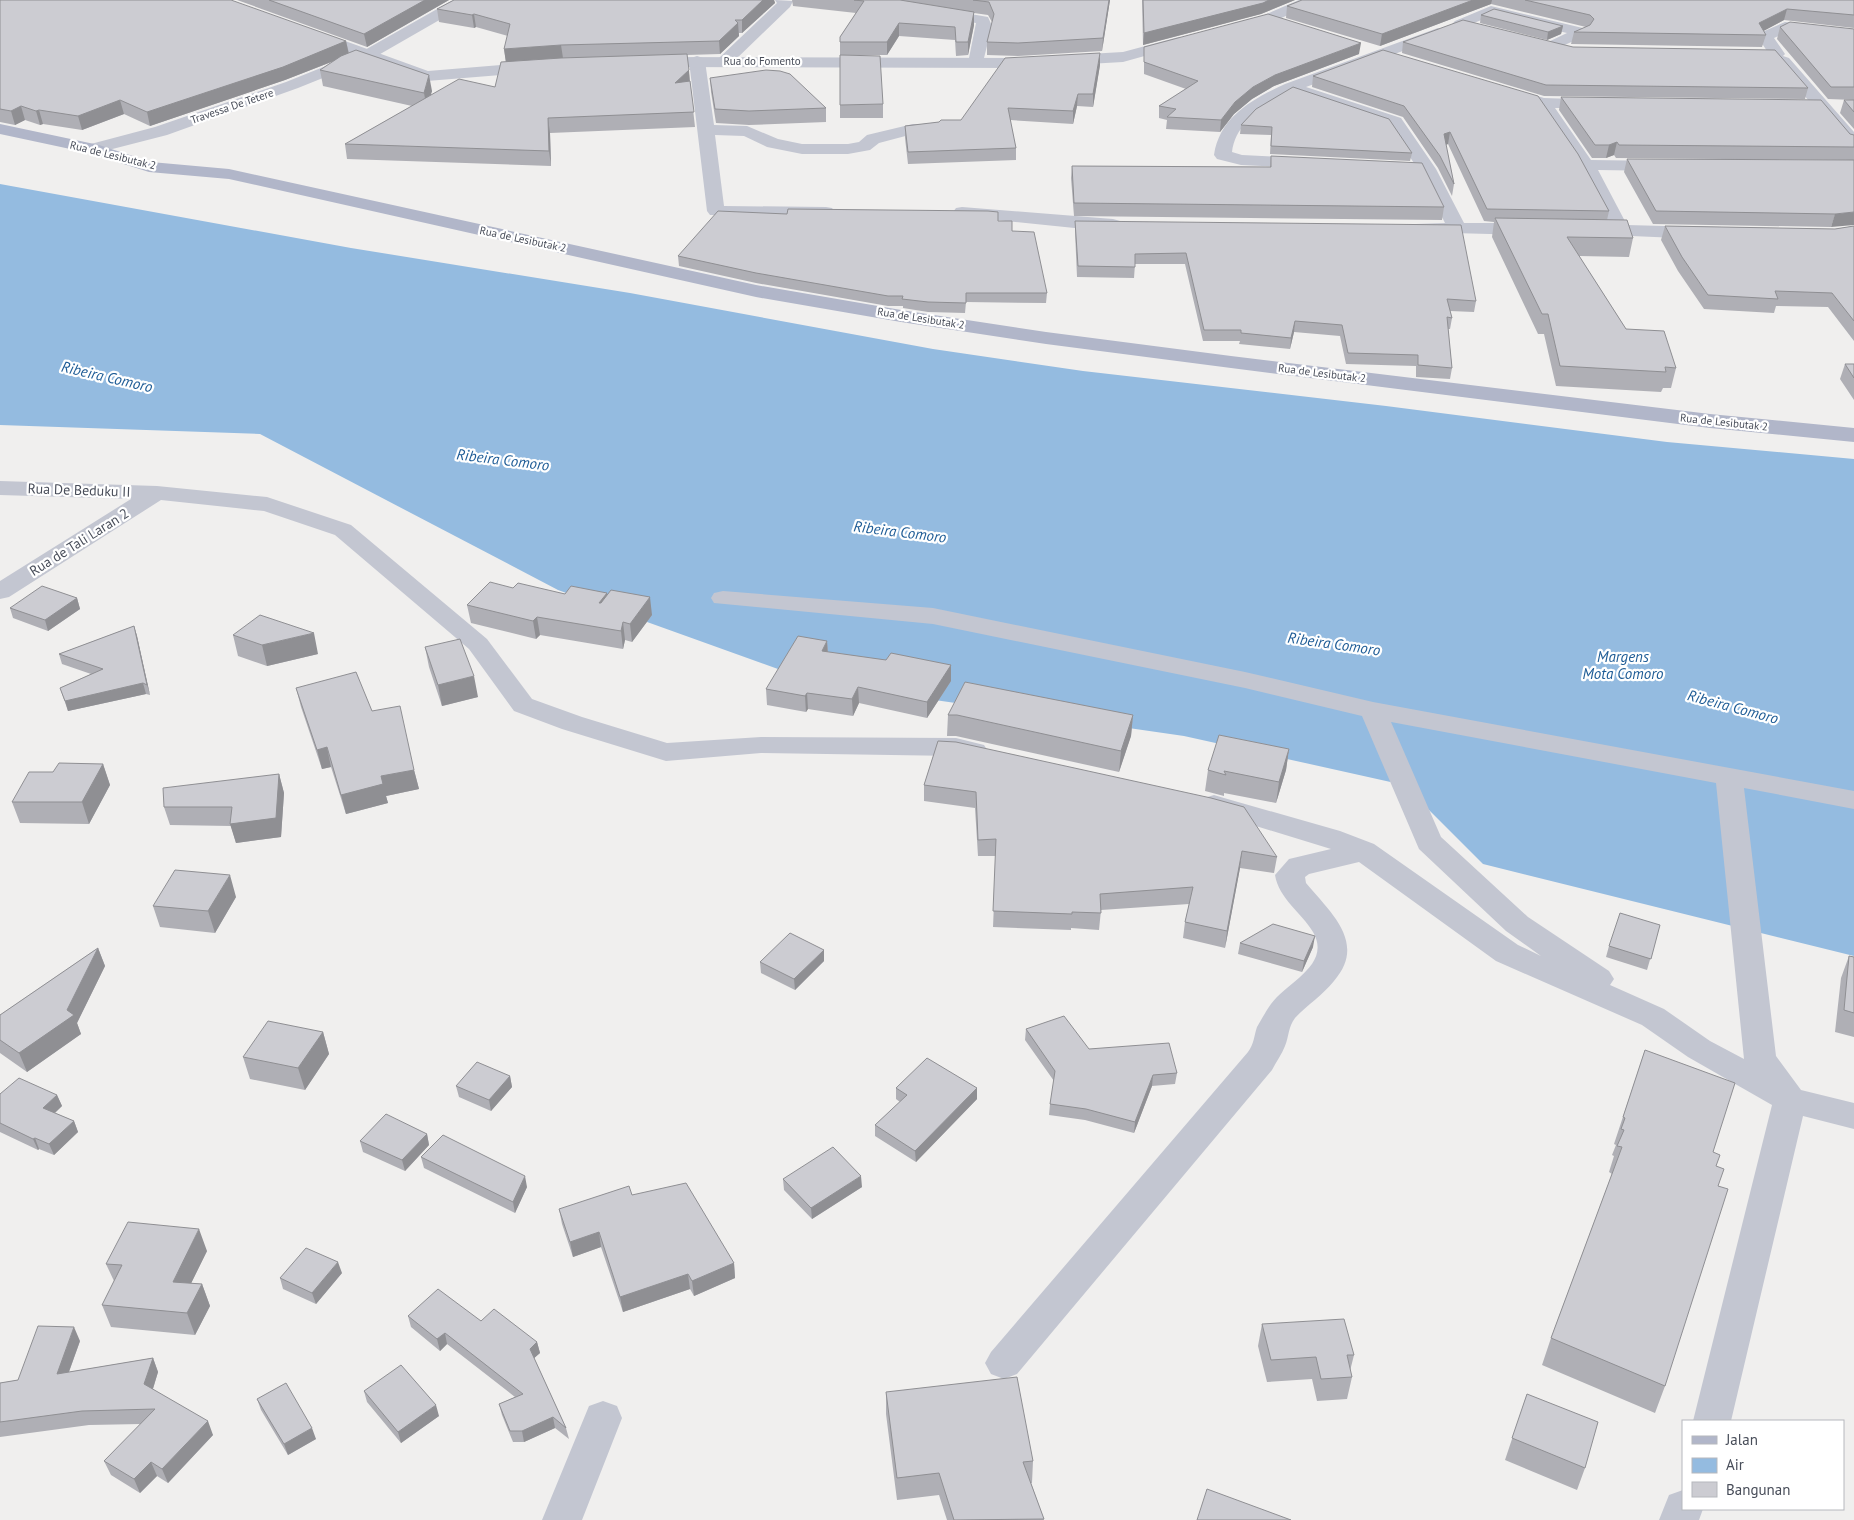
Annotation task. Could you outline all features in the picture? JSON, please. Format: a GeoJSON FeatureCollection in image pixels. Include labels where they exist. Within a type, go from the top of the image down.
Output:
{"type":"FeatureCollection","features":[{"type":"Feature","properties":{"kind":"main road","name":"Rua de Lesibutak 2"},"geometry":{"type":"LineString","coordinates":[[0,129],[93,150],[150,167],[230,174],[756,291],[902,316],[1046,338],[1241,363],[1710,421],[1854,436]]}},
{"type":"Feature","properties":{"kind":"street","name":"Travessa De Tetere"},"geometry":{"type":"LineString","coordinates":[[93,150],[161,131],[292,85],[368,54],[464,0]]}},
{"type":"Feature","properties":{"kind":"street"},"geometry":{"type":"LineString","coordinates":[[725,61],[785,4],[786,1],[782,0]]}},
{"type":"Feature","properties":{"kind":"street"},"geometry":{"type":"LineString","coordinates":[[1219,32],[1267,19],[1311,0]]}},
{"type":"Feature","properties":{"kind":"street"},"geometry":{"type":"LineString","coordinates":[[922,10],[987,15],[976,63]]}},
{"type":"Feature","properties":{"kind":"street"},"geometry":{"type":"LineString","coordinates":[[1320,164],[1241,160],[1223,154],[1223,147],[1228,132],[1257,103],[1291,88],[1460,24],[1491,10],[1582,32],[1549,47]]}},
{"type":"Feature","properties":{"kind":"street"},"geometry":{"type":"LineString","coordinates":[[1267,19],[1293,27]]}},
{"type":"Feature","properties":{"kind":"street"},"geometry":{"type":"LineString","coordinates":[[1460,24],[1486,31]]}},
{"type":"Feature","properties":{"kind":"street"},"geometry":{"type":"LineString","coordinates":[[1854,34],[1786,27],[1765,36],[1777,54],[1854,142]]}},
{"type":"Feature","properties":{"kind":"street"},"geometry":{"type":"LineString","coordinates":[[297,29],[427,76],[554,66]]}},
{"type":"Feature","properties":{"kind":"street","name":"Rua do Fomento"},"geometry":{"type":"LineString","coordinates":[[639,62],[1018,63],[1123,57],[1190,39]]}},
{"type":"Feature","properties":{"kind":"street"},"geometry":{"type":"LineString","coordinates":[[1531,42],[1549,47],[1581,51]]}},
{"type":"Feature","properties":{"kind":"street"},"geometry":{"type":"LineString","coordinates":[[1355,46],[1410,63]]}},
{"type":"Feature","properties":{"kind":"street"},"geometry":{"type":"LineString","coordinates":[[1757,54],[1777,54]]}},
{"type":"Feature","properties":{"kind":"street"},"geometry":{"type":"LineString","coordinates":[[698,61],[716,211],[842,212]]}},
{"type":"Feature","properties":{"kind":"street"},"geometry":{"type":"LineString","coordinates":[[1291,88],[1395,122],[1427,169],[1457,228]]}},
{"type":"Feature","properties":{"kind":"street"},"geometry":{"type":"LineString","coordinates":[[1496,89],[1543,103],[1613,104]]}},
{"type":"Feature","properties":{"kind":"street"},"geometry":{"type":"LineString","coordinates":[[1543,103],[1586,166],[1621,231]]}},
{"type":"Feature","properties":{"kind":"street"},"geometry":{"type":"LineString","coordinates":[[1802,106],[1846,106]]}},
{"type":"Feature","properties":{"kind":"street"},"geometry":{"type":"LineString","coordinates":[[706,130],[747,131],[773,143],[802,149],[848,149],[864,146],[873,139],[913,129],[933,129]]}},
{"type":"Feature","properties":{"kind":"street"},"geometry":{"type":"LineString","coordinates":[[1586,166],[1676,166]]}},
{"type":"Feature","properties":{"kind":"street"},"geometry":{"type":"LineString","coordinates":[[1408,168],[1427,169]]}},
{"type":"Feature","properties":{"kind":"street"},"geometry":{"type":"LineString","coordinates":[[949,212],[988,213],[1087,225],[1127,225]]}},
{"type":"Feature","properties":{"kind":"street"},"geometry":{"type":"LineString","coordinates":[[1407,228],[1544,230]]}},
{"type":"Feature","properties":{"kind":"street"},"geometry":{"type":"LineString","coordinates":[[1573,230],[1716,233]]}},
{"type":"Feature","properties":{"kind":"street","name":"Rua De Beduku II"},"geometry":{"type":"LineString","coordinates":[[0,488],[157,493],[267,504],[343,530],[478,644],[523,705],[582,726],[666,752],[761,746],[956,747],[994,756]]}},
{"type":"Feature","properties":{"kind":"street","name":"Rua de Tali Laran 2"},"geometry":{"type":"LineString","coordinates":[[0,592],[157,493]]}},
{"type":"Feature","properties":{"kind":"street"},"geometry":{"type":"LineString","coordinates":[[723,598],[933,616],[1245,680],[1373,710],[1854,800]]}},
{"type":"Feature","properties":{"kind":"street"},"geometry":{"type":"LineString","coordinates":[[1373,710],[1429,842],[1517,924],[1699,1049],[1790,1100],[1854,1116]]}},
{"type":"Feature","properties":{"kind":"street"},"geometry":{"type":"LineString","coordinates":[[1712,1420],[1790,1100],[1760,1059],[1729,777]]}},
{"type":"Feature","properties":{"kind":"street"},"geometry":{"type":"LineString","coordinates":[[1185,798],[1330,838],[1364,852],[1507,953],[1654,1017]]}},
{"type":"Feature","properties":{"kind":"street"},"geometry":{"type":"LineString","coordinates":[[1004,1363],[1260,1061],[1269,1046],[1273,1028],[1283,1011],[1324,973],[1332,957],[1332,939],[1322,922],[1292,886],[1290,875],[1299,866],[1364,852]]}},
{"type":"Feature","properties":{"kind":"street"},"geometry":{"type":"LineString","coordinates":[[562,1520],[603,1418]]}},
{"type":"Feature","properties":{"kind":"water","name":"Margens Mota Comoro"},"geometry":{"type":"Polygon","coordinates":[[[0,184],[351,248],[630,293],[933,349],[1083,371],[1386,406],[1667,442],[1854,459],[1854,956],[1483,864],[1404,785],[1184,736],[817,683],[558,590],[260,434],[0,425],[0,184]]]}},
{"type":"Feature","properties":{"kind":"building"},"geometry":{"type":"Polygon","coordinates":[[[0,0],[231,0],[346,41],[283,67],[147,112],[120,100],[78,116],[36,111],[21,106],[11,111],[0,109],[0,0]]]}},
{"type":"Feature","properties":{"kind":"building"},"geometry":{"type":"Polygon","coordinates":[[[269,0],[425,0],[364,34],[269,0]]]}},
{"type":"Feature","properties":{"kind":"building"},"geometry":{"type":"Polygon","coordinates":[[[454,0],[763,0],[742,20],[735,20],[738,23],[719,41],[561,45],[504,49],[510,24],[474,14],[437,9],[454,0]]]}},
{"type":"Feature","properties":{"kind":"building"},"geometry":{"type":"Polygon","coordinates":[[[854,0],[900,0],[974,12],[968,42],[956,42],[955,27],[899,23],[887,42],[840,42],[840,37],[864,1],[854,0]]]}},
{"type":"Feature","properties":{"kind":"building"},"geometry":{"type":"Polygon","coordinates":[[[973,0],[1109,0],[1103,38],[1018,43],[987,42],[994,14],[989,2],[973,0]]]}},
{"type":"Feature","properties":{"kind":"building"},"geometry":{"type":"Polygon","coordinates":[[[1143,0],[1269,0],[1144,33],[1143,0]]]}},
{"type":"Feature","properties":{"kind":"building"},"geometry":{"type":"Polygon","coordinates":[[[1302,0],[1473,0],[1382,34],[1287,6],[1302,0]]]}},
{"type":"Feature","properties":{"kind":"building"},"geometry":{"type":"Polygon","coordinates":[[[1525,0],[1854,0],[1854,15],[1787,9],[1759,23],[1766,35],[1574,32],[1590,25],[1594,19],[1590,15],[1525,0]]]}},
{"type":"Feature","properties":{"kind":"building"},"geometry":{"type":"Polygon","coordinates":[[[1494,9],[1563,26],[1548,32],[1481,15],[1494,9]]]}},
{"type":"Feature","properties":{"kind":"building"},"geometry":{"type":"Polygon","coordinates":[[[1268,14],[1361,43],[1275,75],[1253,87],[1235,102],[1221,120],[1167,117],[1176,109],[1159,106],[1198,81],[1144,62],[1144,47],[1268,14]]]}},
{"type":"Feature","properties":{"kind":"building"},"geometry":{"type":"Polygon","coordinates":[[[1463,20],[1573,47],[1775,50],[1808,88],[1546,85],[1403,42],[1463,20]]]}},
{"type":"Feature","properties":{"kind":"building"},"geometry":{"type":"Polygon","coordinates":[[[1790,22],[1854,29],[1854,87],[1831,87],[1780,27],[1790,22]]]}},
{"type":"Feature","properties":{"kind":"building"},"geometry":{"type":"Polygon","coordinates":[[[356,50],[429,75],[424,93],[320,70],[341,56],[356,50]]]}},
{"type":"Feature","properties":{"kind":"building"},"geometry":{"type":"Polygon","coordinates":[[[1383,50],[1538,96],[1578,154],[1609,211],[1487,209],[1450,132],[1444,134],[1454,184],[1440,156],[1404,106],[1313,76],[1383,50]]]}},
{"type":"Feature","properties":{"kind":"building"},"geometry":{"type":"Polygon","coordinates":[[[1100,53],[1093,94],[1078,94],[1073,111],[1008,108],[1016,148],[908,152],[905,126],[939,122],[941,120],[961,120],[1005,58],[1100,53]]]}},
{"type":"Feature","properties":{"kind":"building"},"geometry":{"type":"Polygon","coordinates":[[[687,54],[689,70],[675,83],[690,81],[694,112],[548,118],[549,151],[345,144],[459,79],[495,87],[501,62],[687,54]]]}},
{"type":"Feature","properties":{"kind":"building"},"geometry":{"type":"Polygon","coordinates":[[[840,55],[880,56],[883,104],[840,105],[840,55]]]}},
{"type":"Feature","properties":{"kind":"building"},"geometry":{"type":"Polygon","coordinates":[[[766,70],[790,74],[826,108],[749,111],[715,109],[710,78],[766,70]]]}},
{"type":"Feature","properties":{"kind":"building"},"geometry":{"type":"Polygon","coordinates":[[[1293,87],[1389,119],[1412,153],[1271,146],[1272,127],[1241,125],[1256,109],[1293,87]]]}},
{"type":"Feature","properties":{"kind":"building"},"geometry":{"type":"Polygon","coordinates":[[[1561,97],[1821,100],[1850,134],[1854,135],[1854,147],[1619,145],[1617,142],[1609,145],[1595,145],[1561,97]]]}},
{"type":"Feature","properties":{"kind":"building"},"geometry":{"type":"Polygon","coordinates":[[[1844,100],[1854,100],[1854,112],[1844,100]]]}},
{"type":"Feature","properties":{"kind":"building"},"geometry":{"type":"Polygon","coordinates":[[[1271,156],[1422,163],[1444,207],[1074,203],[1072,166],[1271,167],[1271,156]]]}},
{"type":"Feature","properties":{"kind":"building"},"geometry":{"type":"Polygon","coordinates":[[[1627,159],[1854,160],[1854,212],[1835,214],[1656,211],[1627,159]]]}},
{"type":"Feature","properties":{"kind":"building"},"geometry":{"type":"Polygon","coordinates":[[[788,209],[998,212],[998,221],[1012,221],[1012,231],[1034,232],[1047,293],[966,293],[966,303],[928,302],[902,299],[903,296],[888,296],[756,273],[678,256],[718,211],[787,214],[788,209]]]}},
{"type":"Feature","properties":{"kind":"building"},"geometry":{"type":"Polygon","coordinates":[[[1495,218],[1627,220],[1633,238],[1567,237],[1626,329],[1664,331],[1676,368],[1665,367],[1666,372],[1560,366],[1548,314],[1542,314],[1495,218]]]}},
{"type":"Feature","properties":{"kind":"building"},"geometry":{"type":"Polygon","coordinates":[[[1075,221],[1461,225],[1476,301],[1447,299],[1452,318],[1447,317],[1452,368],[1418,365],[1418,355],[1348,353],[1342,325],[1295,321],[1291,338],[1241,333],[1241,330],[1204,330],[1186,253],[1135,254],[1135,267],[1078,266],[1075,221]]]}},
{"type":"Feature","properties":{"kind":"building"},"geometry":{"type":"Polygon","coordinates":[[[1665,226],[1835,229],[1854,226],[1854,321],[1832,293],[1775,291],[1778,299],[1708,295],[1682,257],[1665,226]]]}},
{"type":"Feature","properties":{"kind":"building"},"geometry":{"type":"Polygon","coordinates":[[[1845,364],[1854,364],[1854,378],[1845,364]]]}},
{"type":"Feature","properties":{"kind":"building"},"geometry":{"type":"Polygon","coordinates":[[[490,582],[513,588],[518,583],[565,594],[571,586],[607,593],[599,603],[611,590],[650,597],[630,624],[623,622],[621,631],[537,617],[533,621],[467,605],[490,582]]]}},
{"type":"Feature","properties":{"kind":"building"},"geometry":{"type":"Polygon","coordinates":[[[42,586],[77,598],[45,620],[10,608],[42,586]]]}},
{"type":"Feature","properties":{"kind":"building"},"geometry":{"type":"Polygon","coordinates":[[[260,615],[314,633],[262,645],[233,635],[260,615]]]}},
{"type":"Feature","properties":{"kind":"building"},"geometry":{"type":"Polygon","coordinates":[[[134,626],[147,685],[143,683],[65,701],[60,688],[103,669],[59,654],[134,626]]]}},
{"type":"Feature","properties":{"kind":"building"},"geometry":{"type":"Polygon","coordinates":[[[798,636],[827,641],[822,651],[886,660],[891,653],[951,665],[927,702],[858,687],[852,699],[807,693],[805,696],[766,689],[798,636]]]}},
{"type":"Feature","properties":{"kind":"building"},"geometry":{"type":"Polygon","coordinates":[[[460,639],[474,676],[438,685],[425,647],[460,639]]]}},
{"type":"Feature","properties":{"kind":"building"},"geometry":{"type":"Polygon","coordinates":[[[356,672],[372,711],[400,706],[414,770],[381,776],[383,784],[341,795],[327,747],[317,750],[296,688],[356,672]]]}},
{"type":"Feature","properties":{"kind":"building"},"geometry":{"type":"Polygon","coordinates":[[[965,682],[1133,715],[1121,751],[957,715],[948,715],[965,682]]]}},
{"type":"Feature","properties":{"kind":"building"},"geometry":{"type":"Polygon","coordinates":[[[1219,735],[1289,749],[1279,782],[1224,771],[1226,775],[1208,770],[1219,735]]]}},
{"type":"Feature","properties":{"kind":"building"},"geometry":{"type":"Polygon","coordinates":[[[938,741],[956,742],[1211,798],[1244,807],[1277,857],[1242,851],[1227,931],[1185,922],[1193,887],[1100,894],[1101,913],[1072,912],[1072,914],[993,911],[996,839],[978,840],[976,792],[924,785],[938,741]]]}},
{"type":"Feature","properties":{"kind":"building"},"geometry":{"type":"Polygon","coordinates":[[[59,763],[103,764],[82,802],[12,802],[29,772],[53,772],[59,763]]]}},
{"type":"Feature","properties":{"kind":"building"},"geometry":{"type":"Polygon","coordinates":[[[279,774],[276,818],[230,824],[232,807],[164,807],[163,788],[279,774]]]}},
{"type":"Feature","properties":{"kind":"building"},"geometry":{"type":"Polygon","coordinates":[[[175,870],[230,875],[208,911],[153,906],[175,870]]]}},
{"type":"Feature","properties":{"kind":"building"},"geometry":{"type":"Polygon","coordinates":[[[1620,913],[1660,925],[1651,959],[1609,946],[1620,913]]]}},
{"type":"Feature","properties":{"kind":"building"},"geometry":{"type":"Polygon","coordinates":[[[1273,924],[1315,936],[1304,961],[1240,943],[1273,924]]]}},
{"type":"Feature","properties":{"kind":"building"},"geometry":{"type":"Polygon","coordinates":[[[790,933],[824,950],[794,979],[760,962],[790,933]]]}},
{"type":"Feature","properties":{"kind":"building"},"geometry":{"type":"Polygon","coordinates":[[[98,948],[67,1010],[74,1015],[19,1053],[0,1040],[0,1015],[98,948]]]}},
{"type":"Feature","properties":{"kind":"building"},"geometry":{"type":"Polygon","coordinates":[[[1849,956],[1854,957],[1854,1013],[1844,1010],[1849,956]]]}},
{"type":"Feature","properties":{"kind":"building"},"geometry":{"type":"Polygon","coordinates":[[[1064,1016],[1089,1049],[1169,1043],[1177,1073],[1153,1075],[1135,1122],[1086,1109],[1050,1104],[1055,1071],[1026,1029],[1064,1016]]]}},
{"type":"Feature","properties":{"kind":"building"},"geometry":{"type":"Polygon","coordinates":[[[268,1021],[323,1032],[298,1068],[243,1057],[268,1021]]]}},
{"type":"Feature","properties":{"kind":"building"},"geometry":{"type":"Polygon","coordinates":[[[1645,1050],[1735,1083],[1713,1152],[1720,1155],[1716,1166],[1724,1169],[1718,1186],[1728,1189],[1665,1386],[1551,1338],[1622,1147],[1617,1146],[1624,1130],[1621,1129],[1625,1118],[1623,1117],[1645,1050]]]}},
{"type":"Feature","properties":{"kind":"building"},"geometry":{"type":"Polygon","coordinates":[[[927,1058],[977,1088],[915,1151],[875,1125],[907,1095],[896,1088],[927,1058]]]}},
{"type":"Feature","properties":{"kind":"building"},"geometry":{"type":"Polygon","coordinates":[[[477,1062],[510,1076],[489,1100],[456,1086],[477,1062]]]}},
{"type":"Feature","properties":{"kind":"building"},"geometry":{"type":"Polygon","coordinates":[[[19,1078],[57,1095],[43,1108],[74,1121],[49,1144],[35,1138],[33,1139],[0,1123],[0,1094],[19,1078]]]}},
{"type":"Feature","properties":{"kind":"building"},"geometry":{"type":"Polygon","coordinates":[[[386,1114],[427,1134],[402,1160],[360,1141],[386,1114]]]}},
{"type":"Feature","properties":{"kind":"building"},"geometry":{"type":"Polygon","coordinates":[[[443,1135],[525,1176],[513,1202],[421,1157],[443,1135]]]}},
{"type":"Feature","properties":{"kind":"building"},"geometry":{"type":"Polygon","coordinates":[[[833,1147],[861,1176],[811,1208],[783,1179],[833,1147]]]}},
{"type":"Feature","properties":{"kind":"building"},"geometry":{"type":"Polygon","coordinates":[[[686,1183],[734,1263],[692,1281],[688,1274],[620,1297],[599,1232],[570,1242],[559,1209],[629,1186],[632,1195],[686,1183]]]}},
{"type":"Feature","properties":{"kind":"building"},"geometry":{"type":"Polygon","coordinates":[[[128,1222],[199,1229],[173,1282],[202,1284],[187,1313],[102,1305],[122,1265],[106,1264],[128,1222]]]}},
{"type":"Feature","properties":{"kind":"building"},"geometry":{"type":"Polygon","coordinates":[[[306,1248],[338,1262],[312,1293],[280,1278],[306,1248]]]}},
{"type":"Feature","properties":{"kind":"building"},"geometry":{"type":"Polygon","coordinates":[[[438,1289],[481,1321],[494,1309],[537,1342],[530,1349],[566,1428],[553,1417],[522,1431],[510,1431],[499,1404],[523,1394],[445,1333],[437,1339],[408,1316],[438,1289]]]}},
{"type":"Feature","properties":{"kind":"building"},"geometry":{"type":"Polygon","coordinates":[[[1344,1319],[1354,1355],[1347,1355],[1352,1377],[1321,1379],[1316,1357],[1271,1360],[1262,1324],[1344,1319]]]}},
{"type":"Feature","properties":{"kind":"building"},"geometry":{"type":"Polygon","coordinates":[[[38,1326],[74,1327],[57,1374],[153,1358],[144,1384],[208,1421],[162,1469],[151,1462],[134,1479],[104,1461],[155,1409],[82,1411],[0,1422],[0,1383],[18,1380],[38,1326]]]}},
{"type":"Feature","properties":{"kind":"building"},"geometry":{"type":"Polygon","coordinates":[[[401,1365],[436,1405],[398,1432],[364,1391],[401,1365]]]}},
{"type":"Feature","properties":{"kind":"building"},"geometry":{"type":"Polygon","coordinates":[[[1017,1377],[1033,1461],[1023,1462],[1044,1519],[954,1520],[939,1473],[897,1478],[886,1392],[1017,1377]]]}},
{"type":"Feature","properties":{"kind":"building"},"geometry":{"type":"Polygon","coordinates":[[[286,1383],[312,1428],[284,1444],[257,1399],[286,1383]]]}},
{"type":"Feature","properties":{"kind":"building"},"geometry":{"type":"Polygon","coordinates":[[[1527,1394],[1598,1422],[1585,1468],[1512,1438],[1527,1394]]]}},
{"type":"Feature","properties":{"kind":"building"},"geometry":{"type":"Polygon","coordinates":[[[1207,1489],[1291,1520],[1197,1520],[1207,1489]]]}},
{"type":"Feature","properties":{"kind":"water label","name":"Ribeira Comoro"},"geometry":{"type":"Point","coordinates":[107,377]}},
{"type":"Feature","properties":{"kind":"water label","name":"Ribeira Comoro"},"geometry":{"type":"Point","coordinates":[503,460]}},
{"type":"Feature","properties":{"kind":"water label","name":"Ribeira Comoro"},"geometry":{"type":"Point","coordinates":[900,532]}},
{"type":"Feature","properties":{"kind":"water label","name":"Ribeira Comoro"},"geometry":{"type":"Point","coordinates":[1334,644]}},
{"type":"Feature","properties":{"kind":"water label","name":"Ribeira Comoro"},"geometry":{"type":"Point","coordinates":[1733,707]}}]}
